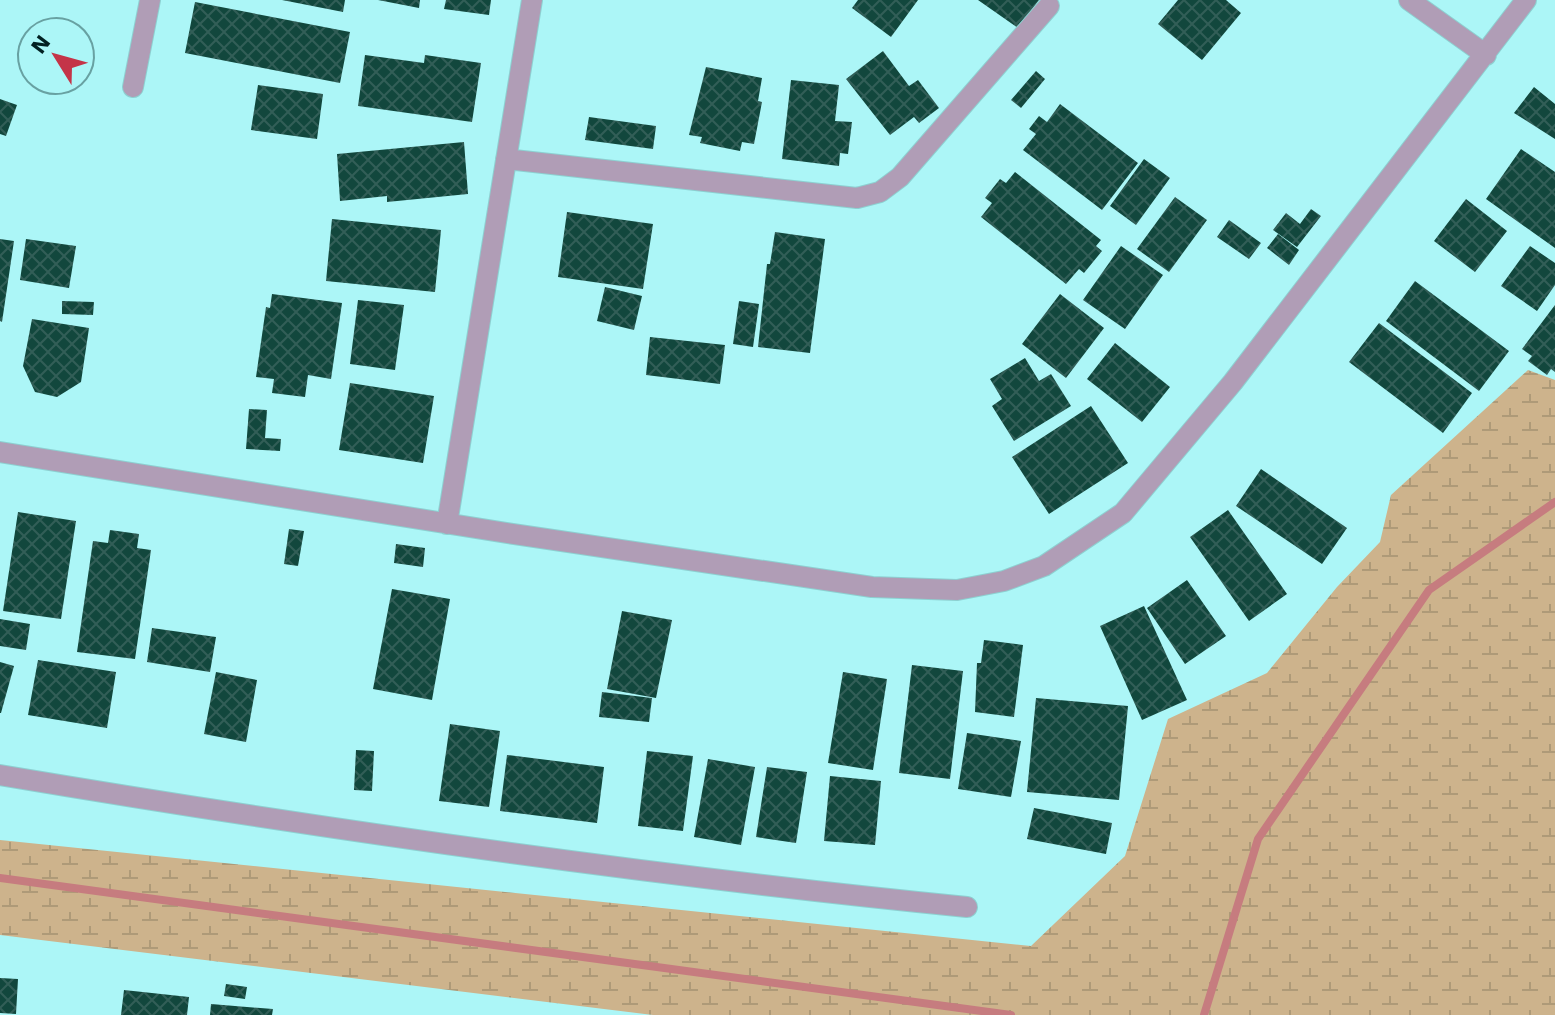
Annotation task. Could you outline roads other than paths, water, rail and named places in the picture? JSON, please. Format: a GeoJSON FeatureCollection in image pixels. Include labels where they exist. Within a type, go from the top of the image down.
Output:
{"type":"FeatureCollection","features":[{"type":"Feature","properties":{"kind":"street"},"geometry":{"type":"LineString","coordinates":[[133,87],[150,0]]}},
{"type":"Feature","properties":{"kind":"street"},"geometry":{"type":"LineString","coordinates":[[447,524],[532,0]]}},
{"type":"Feature","properties":{"kind":"street"},"geometry":{"type":"LineString","coordinates":[[1409,0],[1486,55]]}},
{"type":"Feature","properties":{"kind":"street"},"geometry":{"type":"LineString","coordinates":[[0,452],[447,524],[916,591],[957,590],[1004,581],[1044,566],[1123,513],[1233,382],[1526,0]]}},
{"type":"Feature","properties":{"kind":"street"},"geometry":{"type":"LineString","coordinates":[[506,159],[857,198],[880,192],[900,177],[1049,6]]}},
{"type":"Feature","properties":{"kind":"street"},"geometry":{"type":"LineString","coordinates":[[0,775],[335,830],[778,888],[967,907]]}},
{"type":"Feature","properties":{"kind":"waterway"},"geometry":{"type":"LineString","coordinates":[[1204,1015],[1258,839],[1429,590],[1555,502]]}},
{"type":"Feature","properties":{"kind":"waterway"},"geometry":{"type":"LineString","coordinates":[[0,878],[1011,1015]]}}]}
